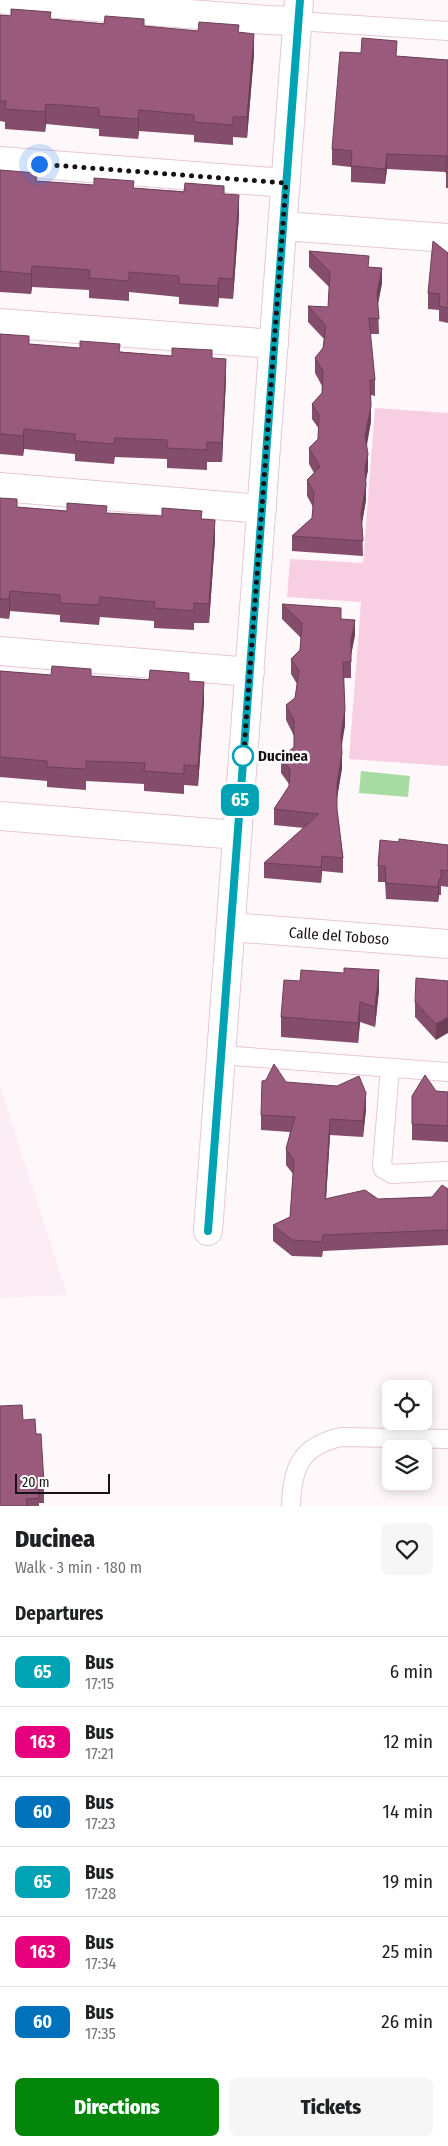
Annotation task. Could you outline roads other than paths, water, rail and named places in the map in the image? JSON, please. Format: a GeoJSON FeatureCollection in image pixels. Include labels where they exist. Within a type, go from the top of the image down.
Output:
{"type":"FeatureCollection","features":[{"type":"Feature","properties":{"kind":"street"},"geometry":{"type":"LineString","coordinates":[[7,0],[299,11],[208,1231]]}},
{"type":"Feature","properties":{"kind":"street"},"geometry":{"type":"LineString","coordinates":[[0,161],[286,183]]}},
{"type":"Feature","properties":{"kind":"street"},"geometry":{"type":"LineString","coordinates":[[283,226],[448,238]]}},
{"type":"Feature","properties":{"kind":"street"},"geometry":{"type":"LineString","coordinates":[[0,323],[274,344]]}},
{"type":"Feature","properties":{"kind":"street"},"geometry":{"type":"LineString","coordinates":[[0,487],[262,508]]}},
{"type":"Feature","properties":{"kind":"street"},"geometry":{"type":"LineString","coordinates":[[0,651],[250,672]]}},
{"type":"Feature","properties":{"kind":"street"},"geometry":{"type":"LineString","coordinates":[[0,816],[237,835]]}},
{"type":"Feature","properties":{"kind":"street","name":"Calle del Toboso"},"geometry":{"type":"LineString","coordinates":[[230,927],[448,944]]}},
{"type":"Feature","properties":{"kind":"lane"},"geometry":{"type":"LineString","coordinates":[[299,11],[448,31]]}},
{"type":"Feature","properties":{"kind":"lane"},"geometry":{"type":"LineString","coordinates":[[221,1055],[448,1072]]}},
{"type":"Feature","properties":{"kind":"lane"},"geometry":{"type":"LineString","coordinates":[[390,1068],[383,1169],[392,1174],[448,1171]]}},
{"type":"Feature","properties":{"kind":"lane"},"geometry":{"type":"LineString","coordinates":[[291,1506],[292,1485],[298,1465],[311,1448],[325,1440],[341,1437],[448,1439]]}},
{"type":"Feature","properties":{"kind":"place","name":"Ducinea"},"geometry":{"type":"Point","coordinates":[243,756]}}]}
